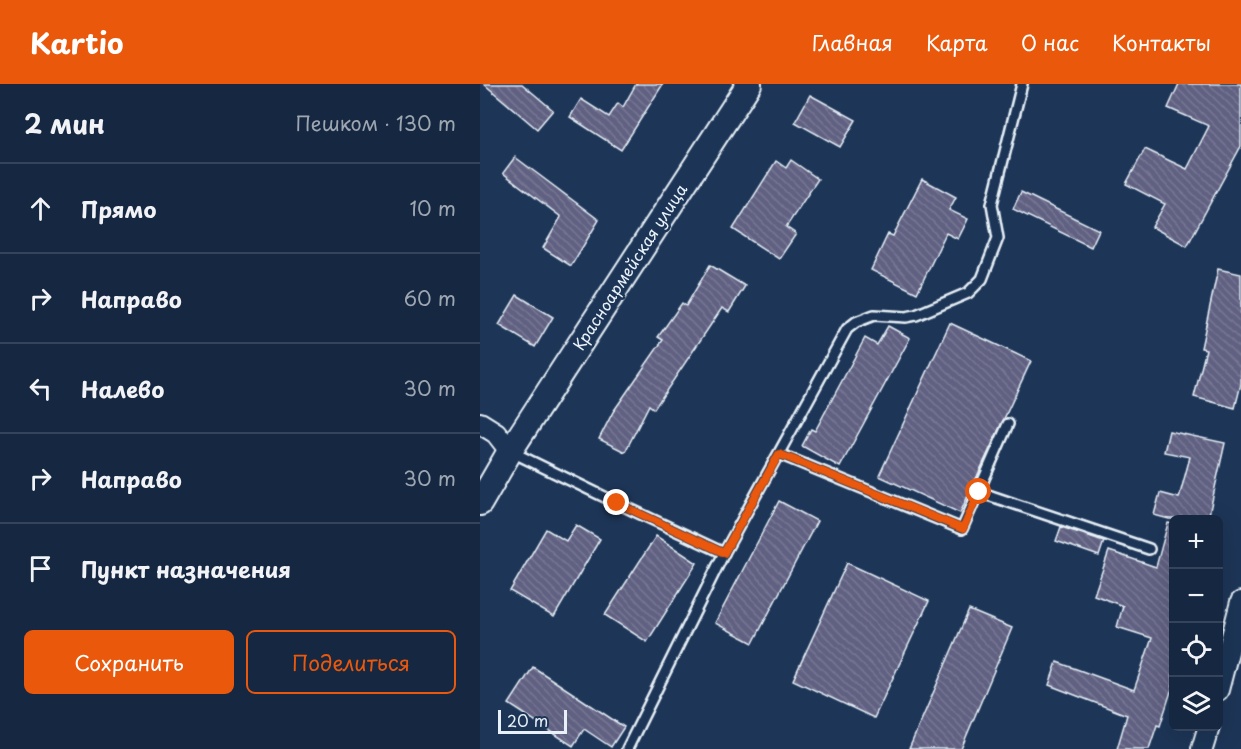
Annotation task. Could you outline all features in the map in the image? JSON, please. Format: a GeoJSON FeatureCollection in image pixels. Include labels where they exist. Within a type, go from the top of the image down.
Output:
{"type":"FeatureCollection","features":[{"type":"Feature","properties":{"kind":"street","name":"Красноармейская улица"},"geometry":{"type":"LineString","coordinates":[[480,502],[510,451],[749,84]]}},
{"type":"Feature","properties":{"kind":"street"},"geometry":{"type":"LineString","coordinates":[[480,423],[496,434],[510,451]]}},
{"type":"Feature","properties":{"kind":"street"},"geometry":{"type":"LineString","coordinates":[[1221,677],[1241,602]]}},
{"type":"Feature","properties":{"kind":"street"},"geometry":{"type":"LineString","coordinates":[[1202,749],[1207,731]]}},
{"type":"Feature","properties":{"kind":"lane"},"geometry":{"type":"LineString","coordinates":[[627,749],[724,553],[848,329],[856,322],[874,315],[906,317],[916,315],[968,293],[982,279],[998,238],[992,204],[1022,84]]}},
{"type":"Feature","properties":{"kind":"lane"},"geometry":{"type":"LineString","coordinates":[[779,454],[963,529],[1008,424]]}},
{"type":"Feature","properties":{"kind":"lane"},"geometry":{"type":"LineString","coordinates":[[510,451],[724,553]]}},
{"type":"Feature","properties":{"kind":"lane"},"geometry":{"type":"LineString","coordinates":[[979,492],[1149,549]]}},
{"type":"Feature","properties":{"kind":"building"},"geometry":{"type":"Polygon","coordinates":[[[484,84],[522,84],[553,110],[537,129],[484,84]]]}},
{"type":"Feature","properties":{"kind":"building"},"geometry":{"type":"Polygon","coordinates":[[[636,84],[663,84],[621,150],[570,117],[581,99],[609,117],[618,103],[623,107],[636,84]]]}},
{"type":"Feature","properties":{"kind":"building"},"geometry":{"type":"Polygon","coordinates":[[[1179,84],[1241,84],[1241,146],[1187,246],[1152,227],[1165,204],[1126,184],[1145,149],[1187,169],[1209,126],[1168,108],[1179,84]]]}},
{"type":"Feature","properties":{"kind":"building"},"geometry":{"type":"Polygon","coordinates":[[[810,95],[856,120],[840,147],[795,122],[810,95]]]}},
{"type":"Feature","properties":{"kind":"building"},"geometry":{"type":"Polygon","coordinates":[[[515,157],[599,220],[571,266],[543,248],[561,217],[503,173],[515,157]]]}},
{"type":"Feature","properties":{"kind":"building"},"geometry":{"type":"Polygon","coordinates":[[[791,160],[818,179],[786,227],[796,234],[779,259],[733,229],[776,161],[786,168],[791,160]]]}},
{"type":"Feature","properties":{"kind":"building"},"geometry":{"type":"Polygon","coordinates":[[[922,179],[956,197],[949,210],[968,219],[958,239],[946,233],[917,293],[871,270],[888,234],[893,236],[922,179]]]}},
{"type":"Feature","properties":{"kind":"building"},"geometry":{"type":"Polygon","coordinates":[[[1021,192],[1099,230],[1091,247],[1013,209],[1021,192]]]}},
{"type":"Feature","properties":{"kind":"building"},"geometry":{"type":"Polygon","coordinates":[[[710,265],[745,286],[729,312],[722,308],[654,409],[649,405],[625,452],[599,439],[613,412],[663,340],[658,337],[682,303],[686,306],[710,265]]]}},
{"type":"Feature","properties":{"kind":"building"},"geometry":{"type":"Polygon","coordinates":[[[1218,269],[1241,274],[1241,384],[1235,408],[1194,397],[1206,349],[1201,348],[1218,269]]]}},
{"type":"Feature","properties":{"kind":"building"},"geometry":{"type":"Polygon","coordinates":[[[517,295],[553,317],[535,347],[499,325],[517,295]]]}},
{"type":"Feature","properties":{"kind":"building"},"geometry":{"type":"Polygon","coordinates":[[[950,323],[1031,361],[960,513],[879,476],[950,323]]]}},
{"type":"Feature","properties":{"kind":"building"},"geometry":{"type":"Polygon","coordinates":[[[888,326],[910,338],[840,467],[802,446],[811,429],[815,431],[865,338],[877,345],[888,326]]]}},
{"type":"Feature","properties":{"kind":"building"},"geometry":{"type":"Polygon","coordinates":[[[1169,431],[1225,443],[1209,515],[1169,515],[1169,519],[1154,515],[1160,493],[1179,498],[1190,457],[1164,452],[1169,431]]]}},
{"type":"Feature","properties":{"kind":"building"},"geometry":{"type":"Polygon","coordinates":[[[779,501],[817,521],[753,643],[715,623],[779,501]]]}},
{"type":"Feature","properties":{"kind":"building"},"geometry":{"type":"Polygon","coordinates":[[[1169,523],[1169,698],[1160,726],[1157,725],[1149,749],[1117,749],[1127,715],[1049,685],[1057,662],[1134,690],[1152,638],[1117,627],[1123,606],[1094,595],[1109,551],[1156,567],[1169,523]]]}},
{"type":"Feature","properties":{"kind":"building"},"geometry":{"type":"Polygon","coordinates":[[[576,525],[600,539],[554,617],[510,591],[546,529],[566,541],[576,525]]]}},
{"type":"Feature","properties":{"kind":"building"},"geometry":{"type":"Polygon","coordinates":[[[1061,527],[1104,541],[1099,556],[1056,541],[1061,527]]]}},
{"type":"Feature","properties":{"kind":"building"},"geometry":{"type":"Polygon","coordinates":[[[656,536],[697,563],[647,642],[605,615],[656,536]]]}},
{"type":"Feature","properties":{"kind":"building"},"geometry":{"type":"Polygon","coordinates":[[[847,563],[929,601],[874,718],[793,680],[847,563]]]}},
{"type":"Feature","properties":{"kind":"building"},"geometry":{"type":"Polygon","coordinates":[[[969,610],[1012,628],[961,749],[909,749],[969,610]]]}},
{"type":"Feature","properties":{"kind":"building"},"geometry":{"type":"Polygon","coordinates":[[[533,667],[624,727],[611,747],[584,729],[573,746],[509,704],[533,667]]]}},
{"type":"Feature","properties":{"kind":"route"},"geometry":{"type":"LineString","coordinates":[[617,503],[724,553],[779,454],[963,529],[979,492]]}}]}
